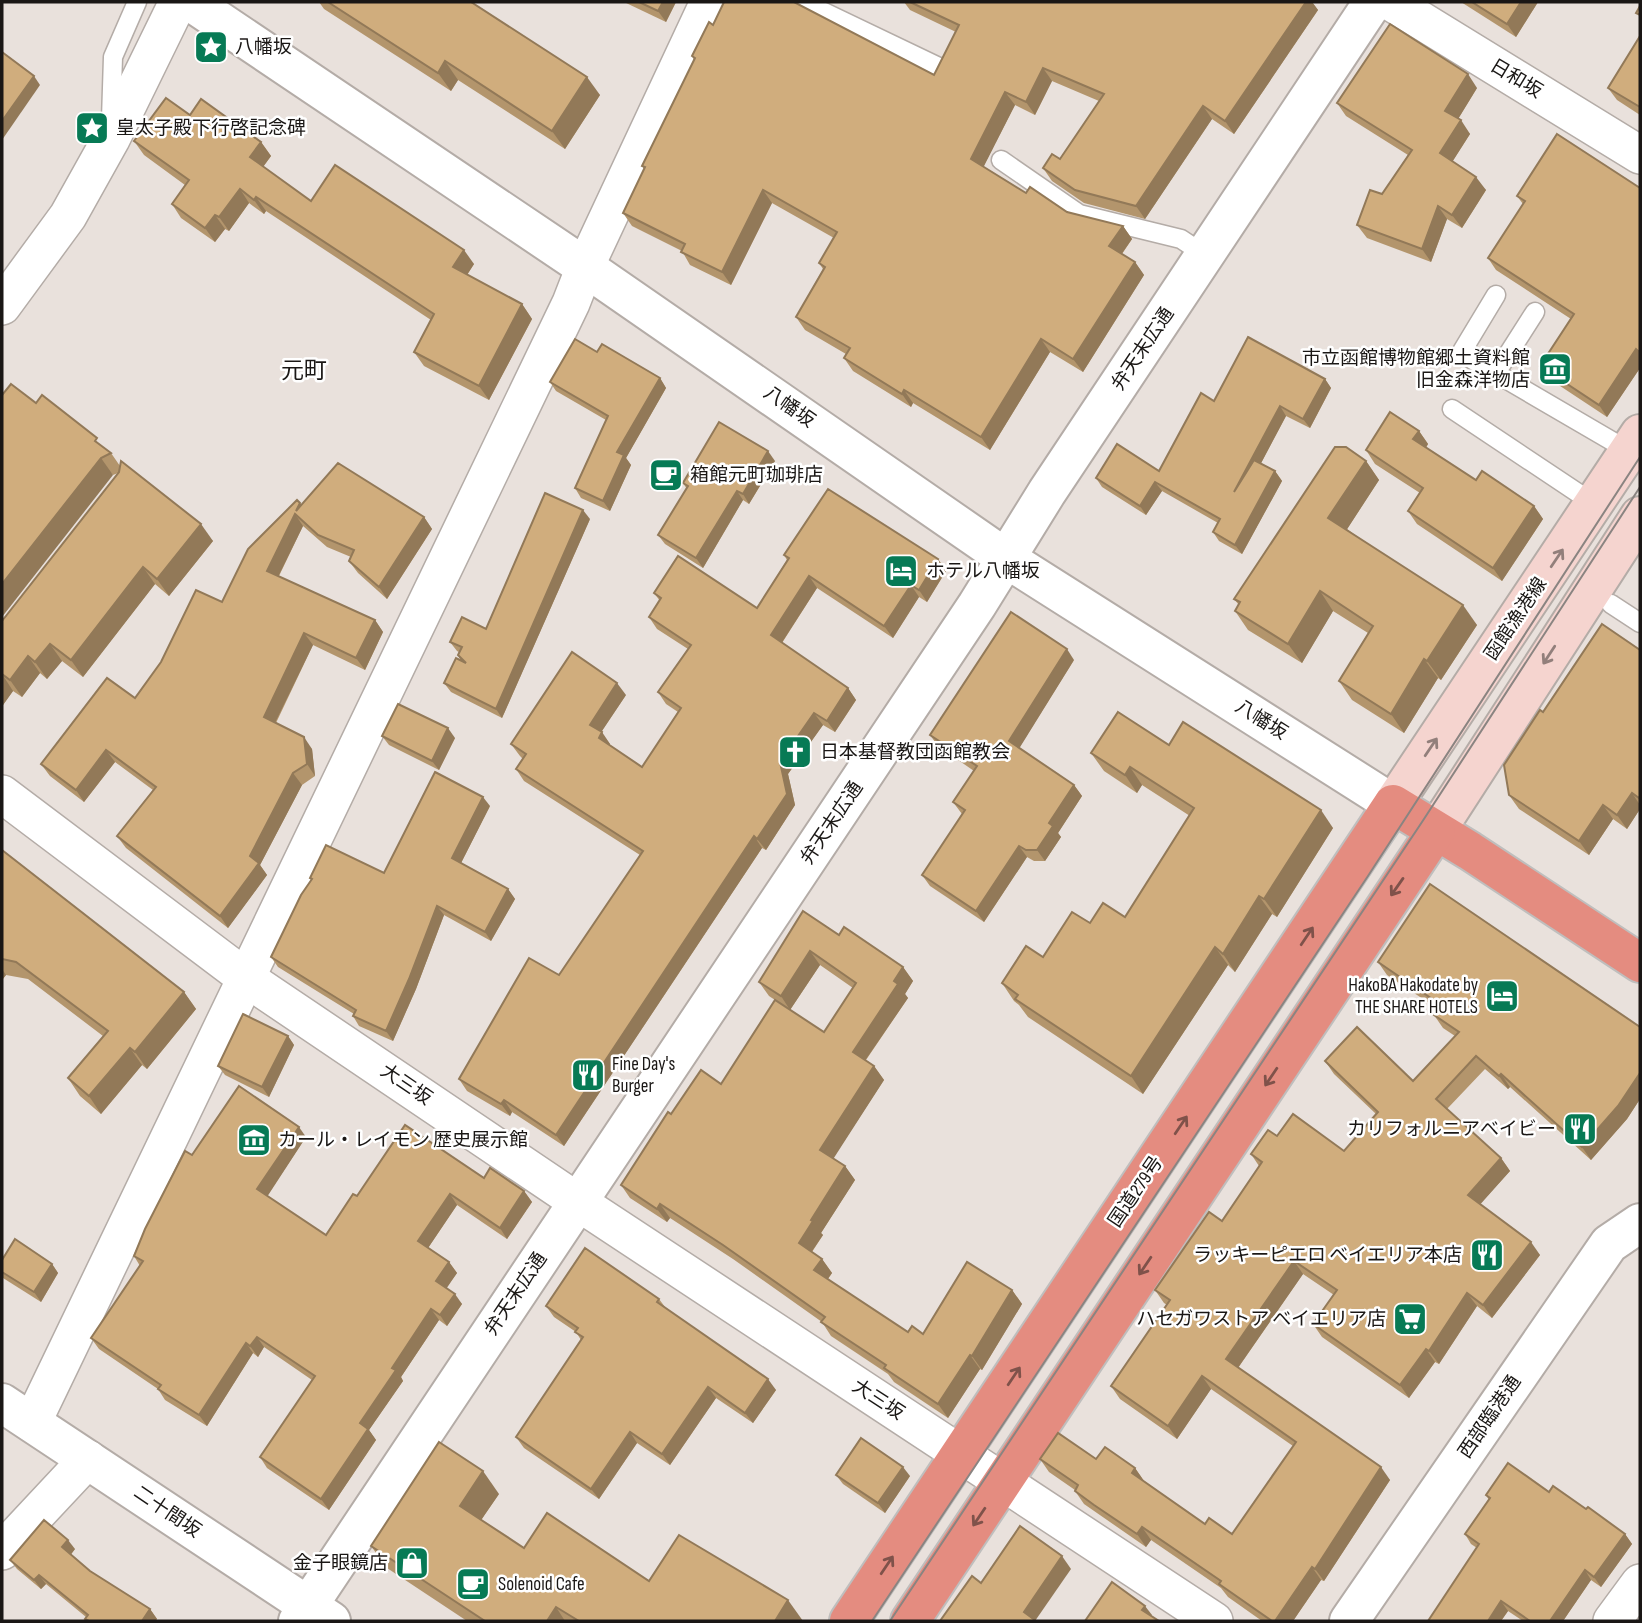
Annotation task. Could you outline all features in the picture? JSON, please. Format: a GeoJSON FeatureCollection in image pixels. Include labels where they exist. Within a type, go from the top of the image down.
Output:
{"type":"FeatureCollection","features":[{"type":"Feature","properties":{"kind":"highway"},"geometry":{"type":"LineString","coordinates":[[1393,804],[1470,851],[1640,963]]}},
{"type":"Feature","properties":{"kind":"highway","name":"国道279号"},"geometry":{"type":"LineString","coordinates":[[849,1621],[1393,804]]}},
{"type":"Feature","properties":{"kind":"highway"},"geometry":{"type":"LineString","coordinates":[[909,1621],[1436,831]]}},
{"type":"Feature","properties":{"kind":"main road","name":"函館漁港線"},"geometry":{"type":"LineString","coordinates":[[1393,804],[1635,442]]}},
{"type":"Feature","properties":{"kind":"main road"},"geometry":{"type":"LineString","coordinates":[[1436,831],[1640,516]]}},
{"type":"Feature","properties":{"kind":"street"},"geometry":{"type":"LineString","coordinates":[[6,291],[68,216],[110,139],[178,2]]}},
{"type":"Feature","properties":{"kind":"street","name":"八幡坂"},"geometry":{"type":"LineString","coordinates":[[191,2],[585,267],[1007,559],[1393,804]]}},
{"type":"Feature","properties":{"kind":"street"},"geometry":{"type":"LineString","coordinates":[[17,1413],[246,978],[571,303],[585,267],[709,2]]}},
{"type":"Feature","properties":{"kind":"street","name":"弁天末広通"},"geometry":{"type":"LineString","coordinates":[[312,1616],[578,1202],[1007,559],[1047,492],[1373,2]]}},
{"type":"Feature","properties":{"kind":"street","name":"日和坂"},"geometry":{"type":"LineString","coordinates":[[1391,2],[1640,155]]}},
{"type":"Feature","properties":{"kind":"street","name":"大三坂"},"geometry":{"type":"LineString","coordinates":[[2,794],[246,978],[578,1202],[1214,1621]]}},
{"type":"Feature","properties":{"kind":"street","name":"西部臨港通"},"geometry":{"type":"LineString","coordinates":[[1349,1621],[1609,1244],[1637,1231]]}},
{"type":"Feature","properties":{"kind":"street","name":"二十間坂"},"geometry":{"type":"LineString","coordinates":[[17,1413],[88,1459],[312,1616]]}},
{"type":"Feature","properties":{"kind":"street"},"geometry":{"type":"LineString","coordinates":[[2,1551],[88,1459]]}},
{"type":"Feature","properties":{"kind":"street"},"geometry":{"type":"LineString","coordinates":[[1612,1621],[1640,1583]]}},
{"type":"Feature","properties":{"kind":"lane"},"geometry":{"type":"LineString","coordinates":[[110,139],[113,57],[136,2]]}},
{"type":"Feature","properties":{"kind":"lane"},"geometry":{"type":"LineString","coordinates":[[803,2],[941,68]]}},
{"type":"Feature","properties":{"kind":"lane"},"geometry":{"type":"LineString","coordinates":[[1001,160],[1079,214],[1181,239],[1205,255]]}},
{"type":"Feature","properties":{"kind":"lane"},"geometry":{"type":"LineString","coordinates":[[1496,295],[1461,353],[1635,442]]}},
{"type":"Feature","properties":{"kind":"lane"},"geometry":{"type":"LineString","coordinates":[[1496,373],[1535,312]]}},
{"type":"Feature","properties":{"kind":"lane"},"geometry":{"type":"LineString","coordinates":[[1452,410],[1593,503]]}},
{"type":"Feature","properties":{"kind":"lane"},"geometry":{"type":"LineString","coordinates":[[1611,604],[1640,623]]}},
{"type":"Feature","properties":{"kind":"building"},"geometry":{"type":"Polygon","coordinates":[[[328,2],[471,2],[587,77],[552,131],[445,61],[438,73],[328,2]]]}},
{"type":"Feature","properties":{"kind":"building"},"geometry":{"type":"Polygon","coordinates":[[[639,2],[663,2],[658,11],[639,2]]]}},
{"type":"Feature","properties":{"kind":"building"},"geometry":{"type":"Polygon","coordinates":[[[724,2],[794,2],[934,75],[959,25],[910,2],[1306,2],[1225,121],[1203,106],[1136,206],[1075,190],[1043,168],[1052,154],[1060,159],[1104,94],[1043,68],[1026,102],[1005,92],[971,159],[1026,193],[1030,187],[1067,212],[1123,226],[1109,246],[1135,262],[1073,359],[1041,339],[981,437],[904,390],[902,394],[844,358],[850,348],[796,317],[825,267],[819,263],[837,232],[763,190],[722,272],[681,252],[685,244],[623,213],[645,167],[642,166],[695,58],[692,56],[709,22],[713,25],[724,2]]]}},
{"type":"Feature","properties":{"kind":"building"},"geometry":{"type":"Polygon","coordinates":[[[1472,2],[1521,2],[1507,24],[1472,2]]]}},
{"type":"Feature","properties":{"kind":"building"},"geometry":{"type":"Polygon","coordinates":[[[1390,24],[1468,74],[1445,111],[1461,120],[1440,153],[1476,177],[1452,215],[1438,206],[1422,249],[1357,225],[1370,190],[1382,194],[1412,150],[1337,103],[1390,24]]]}},
{"type":"Feature","properties":{"kind":"building"},"geometry":{"type":"Polygon","coordinates":[[[1640,36],[1640,107],[1608,88],[1640,36]]]}},
{"type":"Feature","properties":{"kind":"building"},"geometry":{"type":"Polygon","coordinates":[[[2,52],[34,76],[2,121],[2,52]]]}},
{"type":"Feature","properties":{"kind":"building"},"geometry":{"type":"Polygon","coordinates":[[[166,98],[190,115],[201,99],[261,142],[250,157],[311,201],[335,165],[464,250],[453,267],[522,304],[479,386],[414,352],[434,314],[256,197],[254,200],[240,189],[219,217],[215,215],[205,228],[172,204],[189,180],[134,141],[166,98]]]}},
{"type":"Feature","properties":{"kind":"building"},"geometry":{"type":"Polygon","coordinates":[[[1557,134],[1640,188],[1640,350],[1639,352],[1636,349],[1599,405],[1540,366],[1574,314],[1488,258],[1525,201],[1517,196],[1557,134]]]}},
{"type":"Feature","properties":{"kind":"building"},"geometry":{"type":"Polygon","coordinates":[[[1248,337],[1325,379],[1303,419],[1280,406],[1234,492],[1254,460],[1275,471],[1235,545],[1213,532],[1220,519],[1155,482],[1140,506],[1096,478],[1117,444],[1159,471],[1201,393],[1214,401],[1248,337]]]}},
{"type":"Feature","properties":{"kind":"building"},"geometry":{"type":"Polygon","coordinates":[[[575,339],[597,352],[602,344],[660,378],[617,452],[624,455],[603,501],[575,488],[608,416],[550,382],[575,339]]]}},
{"type":"Feature","properties":{"kind":"building"},"geometry":{"type":"Polygon","coordinates":[[[11,384],[36,403],[42,395],[97,438],[95,441],[111,453],[101,458],[2,584],[2,395],[11,384]]]}},
{"type":"Feature","properties":{"kind":"building"},"geometry":{"type":"Polygon","coordinates":[[[1390,412],[1419,431],[1413,439],[1476,480],[1482,471],[1534,506],[1493,568],[1408,511],[1423,488],[1366,450],[1390,412]]]}},
{"type":"Feature","properties":{"kind":"building"},"geometry":{"type":"Polygon","coordinates":[[[719,422],[768,451],[743,494],[737,491],[696,558],[658,535],[688,486],[683,483],[719,422]]]}},
{"type":"Feature","properties":{"kind":"building"},"geometry":{"type":"Polygon","coordinates":[[[1335,447],[1346,447],[1366,461],[1328,518],[1463,605],[1427,661],[1424,659],[1391,714],[1339,681],[1373,626],[1320,591],[1288,644],[1235,611],[1240,602],[1234,599],[1335,447]]]}},
{"type":"Feature","properties":{"kind":"building"},"geometry":{"type":"Polygon","coordinates":[[[121,461],[201,524],[157,579],[143,567],[71,660],[50,644],[35,662],[28,656],[10,680],[2,674],[2,621],[119,472],[121,461]]]}},
{"type":"Feature","properties":{"kind":"building"},"geometry":{"type":"Polygon","coordinates":[[[338,463],[424,517],[379,587],[349,561],[354,550],[318,535],[295,514],[267,571],[375,620],[356,658],[304,633],[264,717],[304,737],[307,764],[293,773],[250,856],[259,863],[220,916],[117,836],[156,787],[106,750],[76,790],[41,764],[107,678],[135,698],[161,662],[196,590],[222,602],[248,549],[297,500],[300,503],[296,511],[338,463]]]}},
{"type":"Feature","properties":{"kind":"building"},"geometry":{"type":"Polygon","coordinates":[[[828,489],[938,559],[919,590],[911,585],[884,626],[809,576],[771,635],[848,688],[827,721],[814,713],[780,762],[787,794],[757,839],[754,836],[556,1135],[504,1100],[501,1104],[459,1079],[529,958],[559,975],[643,851],[516,769],[526,754],[511,744],[572,652],[617,683],[590,725],[602,732],[599,738],[642,767],[681,708],[658,692],[691,645],[649,617],[661,598],[654,593],[678,556],[757,608],[789,558],[784,555],[828,489]]]}},
{"type":"Feature","properties":{"kind":"building"},"geometry":{"type":"Polygon","coordinates":[[[545,493],[583,510],[496,709],[444,683],[456,658],[466,663],[458,655],[462,647],[450,642],[462,617],[486,629],[545,493]]]}},
{"type":"Feature","properties":{"kind":"building"},"geometry":{"type":"Polygon","coordinates":[[[1011,612],[1067,649],[1009,741],[1074,785],[1049,823],[1053,826],[1037,850],[1026,850],[1019,846],[976,911],[922,875],[965,810],[953,802],[977,766],[930,735],[1011,612]]]}},
{"type":"Feature","properties":{"kind":"building"},"geometry":{"type":"Polygon","coordinates":[[[1602,624],[1640,650],[1640,796],[1639,798],[1632,793],[1617,815],[1603,805],[1579,841],[1509,795],[1504,765],[1602,624]]]}},
{"type":"Feature","properties":{"kind":"building"},"geometry":{"type":"Polygon","coordinates":[[[398,704],[448,728],[432,761],[382,736],[398,704]]]}},
{"type":"Feature","properties":{"kind":"building"},"geometry":{"type":"Polygon","coordinates":[[[1118,712],[1169,745],[1183,722],[1321,810],[1264,899],[1259,896],[1223,954],[1215,947],[1131,1076],[1015,999],[1018,995],[1002,983],[1026,946],[1043,957],[1072,912],[1090,923],[1103,903],[1125,917],[1194,808],[1130,767],[1125,775],[1091,753],[1118,712]]]}},
{"type":"Feature","properties":{"kind":"building"},"geometry":{"type":"Polygon","coordinates":[[[435,772],[483,797],[452,858],[508,889],[485,932],[437,906],[386,1031],[353,1016],[356,1010],[271,957],[301,895],[312,879],[310,878],[326,845],[384,873],[435,772]]]}},
{"type":"Feature","properties":{"kind":"building"},"geometry":{"type":"Polygon","coordinates":[[[2,850],[184,992],[135,1052],[130,1048],[89,1096],[68,1078],[108,1031],[16,962],[2,959],[2,850]]]}},
{"type":"Feature","properties":{"kind":"building"},"geometry":{"type":"Polygon","coordinates":[[[1430,884],[1640,1027],[1640,1073],[1618,1106],[1582,1147],[1501,1074],[1499,1076],[1476,1056],[1436,1099],[1501,1158],[1468,1195],[1531,1242],[1483,1305],[1467,1293],[1429,1351],[1426,1349],[1400,1385],[1313,1324],[1337,1290],[1294,1261],[1226,1359],[1381,1467],[1315,1569],[1312,1567],[1275,1621],[1272,1621],[1219,1584],[1221,1581],[1142,1527],[1137,1534],[1094,1505],[1075,1491],[1078,1485],[1040,1459],[1058,1433],[1096,1459],[1105,1447],[1135,1468],[1132,1473],[1205,1524],[1209,1518],[1232,1534],[1296,1442],[1202,1376],[1168,1426],[1111,1386],[1170,1300],[1155,1290],[1209,1212],[1222,1221],[1262,1162],[1251,1154],[1268,1130],[1277,1136],[1293,1114],[1344,1151],[1378,1112],[1325,1061],[1357,1027],[1413,1081],[1459,1032],[1434,1015],[1441,1005],[1378,962],[1430,884]]]}},
{"type":"Feature","properties":{"kind":"building"},"geometry":{"type":"Polygon","coordinates":[[[803,911],[839,935],[844,927],[903,967],[894,981],[898,984],[853,1052],[874,1066],[820,1150],[845,1166],[799,1243],[822,1259],[814,1270],[908,1332],[912,1326],[923,1334],[967,1262],[1012,1290],[972,1356],[970,1355],[938,1404],[821,1322],[825,1317],[723,1245],[660,1204],[657,1209],[621,1185],[668,1112],[671,1114],[701,1070],[721,1084],[775,1000],[824,1032],[856,983],[810,951],[781,996],[759,982],[803,911]]]}},
{"type":"Feature","properties":{"kind":"building"},"geometry":{"type":"Polygon","coordinates":[[[243,1014],[288,1036],[262,1087],[218,1066],[243,1014]]]}},
{"type":"Feature","properties":{"kind":"building"},"geometry":{"type":"Polygon","coordinates":[[[239,1086],[299,1127],[257,1189],[326,1235],[353,1194],[357,1196],[405,1125],[484,1178],[490,1168],[524,1191],[500,1228],[450,1194],[418,1241],[449,1262],[436,1281],[455,1294],[440,1315],[431,1309],[392,1368],[396,1370],[360,1423],[368,1429],[321,1499],[260,1457],[315,1376],[257,1337],[250,1346],[246,1343],[199,1415],[158,1389],[161,1385],[91,1338],[143,1261],[134,1256],[185,1151],[192,1155],[239,1086]]]}},
{"type":"Feature","properties":{"kind":"building"},"geometry":{"type":"Polygon","coordinates":[[[15,1239],[52,1264],[34,1292],[2,1272],[2,1260],[15,1239]]]}},
{"type":"Feature","properties":{"kind":"building"},"geometry":{"type":"Polygon","coordinates":[[[585,1248],[768,1379],[745,1413],[708,1387],[662,1454],[630,1432],[591,1489],[516,1437],[583,1337],[575,1332],[578,1328],[546,1306],[585,1248]]]}},
{"type":"Feature","properties":{"kind":"building"},"geometry":{"type":"Polygon","coordinates":[[[861,1438],[903,1467],[878,1503],[836,1475],[861,1438]]]}},
{"type":"Feature","properties":{"kind":"building"},"geometry":{"type":"Polygon","coordinates":[[[439,1442],[483,1471],[460,1506],[524,1548],[547,1513],[649,1581],[679,1535],[788,1600],[775,1621],[579,1621],[556,1607],[547,1621],[485,1621],[371,1546],[439,1442]]]}},
{"type":"Feature","properties":{"kind":"building"},"geometry":{"type":"Polygon","coordinates":[[[1508,1463],[1549,1492],[1553,1486],[1586,1509],[1588,1507],[1625,1534],[1594,1577],[1585,1570],[1550,1621],[1530,1621],[1501,1601],[1488,1621],[1428,1621],[1479,1544],[1465,1534],[1490,1498],[1486,1495],[1508,1463]]]}},
{"type":"Feature","properties":{"kind":"building"},"geometry":{"type":"Polygon","coordinates":[[[44,1520],[68,1540],[62,1547],[90,1571],[150,1609],[142,1621],[89,1621],[85,1619],[88,1615],[39,1575],[34,1580],[10,1560],[44,1520]]]}},
{"type":"Feature","properties":{"kind":"building"},"geometry":{"type":"Polygon","coordinates":[[[1020,1526],[1062,1556],[1024,1612],[1036,1621],[940,1621],[972,1576],[981,1583],[1020,1526]]]}},
{"type":"Feature","properties":{"kind":"building"},"geometry":{"type":"Polygon","coordinates":[[[1112,1582],[1145,1606],[1142,1610],[1159,1621],[1085,1621],[1112,1582]]]}},
{"type":"Feature","properties":{"kind":"tram line"},"geometry":{"type":"LineString","coordinates":[[872,1621],[1368,876],[1640,457]]}},
{"type":"Feature","properties":{"kind":"tram line"},"geometry":{"type":"LineString","coordinates":[[890,1621],[1422,822],[1640,487]]}},
{"type":"Feature","properties":{"kind":"place","name":"八幡坂"},"geometry":{"type":"Point","coordinates":[211,47]}},
{"type":"Feature","properties":{"kind":"place","name":"皇太子殿下行啓記念碑"},"geometry":{"type":"Point","coordinates":[92,128]}},
{"type":"Feature","properties":{"kind":"place","name":"市立函館博物館郷土資料館 旧金森洋物店"},"geometry":{"type":"Point","coordinates":[1555,369]}},
{"type":"Feature","properties":{"kind":"place","name":"箱館元町珈琲店"},"geometry":{"type":"Point","coordinates":[666,475]}},
{"type":"Feature","properties":{"kind":"place","name":"ホテル八幡坂"},"geometry":{"type":"Point","coordinates":[901,571]}},
{"type":"Feature","properties":{"kind":"place","name":"日本基督教団函館教会"},"geometry":{"type":"Point","coordinates":[795,752]}},
{"type":"Feature","properties":{"kind":"place","name":"HakoBA Hakodate by THE SHARE HOTELS"},"geometry":{"type":"Point","coordinates":[1502,996]}},
{"type":"Feature","properties":{"kind":"place","name":"Fine Day's Burger"},"geometry":{"type":"Point","coordinates":[588,1075]}},
{"type":"Feature","properties":{"kind":"place","name":"カリフォルニアべイビー"},"geometry":{"type":"Point","coordinates":[1580,1129]}},
{"type":"Feature","properties":{"kind":"place","name":"カール・レイモン 歴史展示館"},"geometry":{"type":"Point","coordinates":[254,1140]}},
{"type":"Feature","properties":{"kind":"place","name":"ラッキーピエロ ベイエリア本店"},"geometry":{"type":"Point","coordinates":[1487,1255]}},
{"type":"Feature","properties":{"kind":"place","name":"ハセガワストア べイエリア店"},"geometry":{"type":"Point","coordinates":[1410,1319]}},
{"type":"Feature","properties":{"kind":"place","name":"金子眼鏡店"},"geometry":{"type":"Point","coordinates":[412,1563]}},
{"type":"Feature","properties":{"kind":"place","name":"Solenoid Cafe"},"geometry":{"type":"Point","coordinates":[473,1584]}},
{"type":"Feature","properties":{"kind":"district","name":"元町"},"geometry":{"type":"Point","coordinates":[304,371]}}]}
